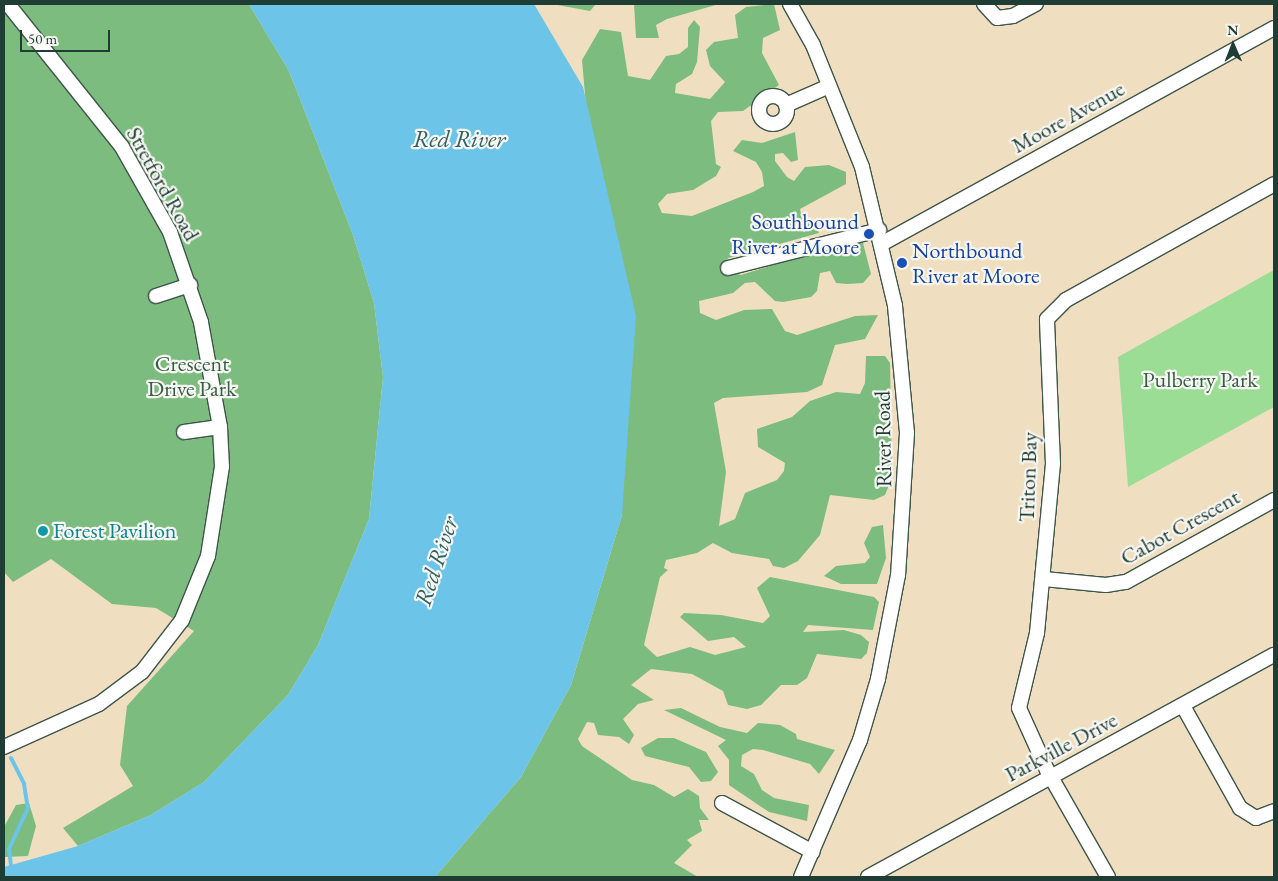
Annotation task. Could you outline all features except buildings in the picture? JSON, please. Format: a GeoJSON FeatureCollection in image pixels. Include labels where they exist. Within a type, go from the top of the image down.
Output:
{"type":"FeatureCollection","features":[{"type":"Feature","properties":{"kind":"street","name":"Stretford Road"},"geometry":{"type":"LineString","coordinates":[[4,747],[99,704],[142,672],[182,620],[208,556],[222,468],[220,427],[190,285],[170,232],[122,147],[8,4]]}},
{"type":"Feature","properties":{"kind":"street","name":"River Road"},"geometry":{"type":"LineString","coordinates":[[790,4],[829,86],[862,167],[881,237],[905,393],[905,510],[898,575],[884,655],[860,740],[805,875]]}},
{"type":"Feature","properties":{"kind":"street"},"geometry":{"type":"LineString","coordinates":[[984,4],[997,18],[1013,16],[1036,4]]}},
{"type":"Feature","properties":{"kind":"street","name":"Moore Avenue"},"geometry":{"type":"LineString","coordinates":[[728,268],[881,237],[1274,28]]}},
{"type":"Feature","properties":{"kind":"street"},"geometry":{"type":"LineString","coordinates":[[786,105],[829,86]]}},
{"type":"Feature","properties":{"kind":"street","name":"Triton Bay"},"geometry":{"type":"LineString","coordinates":[[1108,877],[1050,777],[1019,708],[1037,632],[1044,579],[1053,448],[1047,319],[1066,300],[1274,184]]}},
{"type":"Feature","properties":{"kind":"street"},"geometry":{"type":"LineString","coordinates":[[156,296],[190,285]]}},
{"type":"Feature","properties":{"kind":"street"},"geometry":{"type":"LineString","coordinates":[[184,432],[220,427]]}},
{"type":"Feature","properties":{"kind":"street","name":"Cabot Crescent"},"geometry":{"type":"LineString","coordinates":[[1044,579],[1106,585],[1126,582],[1274,500]]}},
{"type":"Feature","properties":{"kind":"street","name":"Parkville Drive"},"geometry":{"type":"LineString","coordinates":[[868,877],[1274,655]]}},
{"type":"Feature","properties":{"kind":"street"},"geometry":{"type":"LineString","coordinates":[[1183,706],[1240,808],[1256,818],[1274,811]]}},
{"type":"Feature","properties":{"kind":"street"},"geometry":{"type":"LineString","coordinates":[[722,803],[814,852]]}},
{"type":"Feature","properties":{"kind":"green space","name":"Crescent Drive Park"},"geometry":{"type":"Polygon","coordinates":[[[4,4],[249,4],[289,71],[353,235],[374,303],[383,377],[369,519],[318,645],[288,695],[204,782],[151,815],[78,846],[63,828],[133,786],[120,765],[127,706],[194,631],[156,608],[112,604],[51,559],[13,582],[4,572],[4,4]]]}},
{"type":"Feature","properties":{"kind":"green space"},"geometry":{"type":"Polygon","coordinates":[[[552,4],[596,4],[590,11],[552,4]]]}},
{"type":"Feature","properties":{"kind":"green space"},"geometry":{"type":"Polygon","coordinates":[[[634,4],[719,4],[667,19],[656,25],[659,38],[636,38],[634,4]]]}},
{"type":"Feature","properties":{"kind":"green space"},"geometry":{"type":"Polygon","coordinates":[[[774,4],[780,30],[763,38],[762,53],[779,85],[743,111],[718,112],[711,121],[716,164],[721,167],[716,176],[693,190],[667,194],[658,204],[662,213],[692,216],[753,192],[764,186],[762,172],[756,162],[733,151],[742,140],[762,143],[795,132],[798,160],[791,162],[783,153],[775,154],[775,161],[787,177],[794,181],[805,167],[829,165],[846,172],[846,184],[800,209],[802,220],[817,227],[819,233],[728,258],[724,270],[741,275],[843,243],[863,243],[871,274],[863,283],[847,284],[836,283],[830,271],[820,273],[817,291],[811,297],[783,302],[775,301],[755,282],[745,283],[733,293],[699,301],[700,313],[716,320],[744,310],[772,309],[785,331],[797,335],[855,316],[878,315],[865,339],[835,345],[822,385],[807,392],[723,398],[714,403],[726,472],[719,526],[735,519],[745,493],[777,480],[784,471],[785,463],[758,447],[757,429],[792,417],[810,401],[836,392],[860,394],[865,383],[866,356],[885,356],[890,363],[892,478],[885,495],[874,500],[830,495],[820,535],[798,561],[784,568],[773,566],[769,559],[732,553],[713,543],[697,553],[666,560],[664,568],[668,570],[660,577],[644,645],[657,657],[690,647],[715,655],[746,647],[734,637],[708,641],[680,617],[684,613],[721,615],[763,623],[770,616],[757,588],[770,577],[874,597],[879,602],[873,630],[808,625],[803,632],[844,630],[861,635],[869,642],[867,653],[861,659],[817,654],[807,678],[797,685],[781,685],[761,705],[747,709],[728,705],[723,691],[692,674],[651,669],[631,685],[654,700],[638,704],[623,719],[634,735],[629,744],[619,737],[598,735],[594,723],[587,722],[578,739],[582,746],[632,780],[654,785],[674,797],[688,789],[699,796],[700,808],[709,820],[699,820],[702,831],[687,840],[692,845],[674,863],[698,877],[435,877],[521,777],[571,685],[622,515],[582,60],[600,29],[621,32],[628,76],[650,80],[666,56],[679,54],[688,47],[688,28],[694,20],[700,27],[697,62],[692,74],[676,84],[675,93],[710,99],[725,82],[710,66],[706,50],[714,42],[738,38],[735,15],[746,7],[774,4]]]}},
{"type":"Feature","properties":{"kind":"green space","name":"Pulberry Park"},"geometry":{"type":"Polygon","coordinates":[[[1274,270],[1274,407],[1128,487],[1118,357],[1274,270]]]}},
{"type":"Feature","properties":{"kind":"green space"},"geometry":{"type":"Polygon","coordinates":[[[883,525],[886,558],[877,584],[841,584],[824,576],[836,566],[865,563],[870,557],[864,543],[872,527],[883,525]]]}},
{"type":"Feature","properties":{"kind":"green space"},"geometry":{"type":"Polygon","coordinates":[[[681,708],[720,727],[747,733],[758,723],[780,725],[796,734],[797,739],[835,750],[819,774],[810,764],[763,750],[753,749],[742,755],[741,766],[754,774],[762,790],[774,798],[809,805],[807,821],[769,812],[729,785],[729,760],[718,746],[726,740],[664,710],[681,708]]]}},
{"type":"Feature","properties":{"kind":"green space"},"geometry":{"type":"Polygon","coordinates":[[[658,738],[674,738],[706,752],[718,772],[711,781],[701,782],[689,767],[645,756],[641,748],[658,738]]]}},
{"type":"Feature","properties":{"kind":"green space"},"geometry":{"type":"Polygon","coordinates":[[[29,803],[36,826],[28,856],[4,857],[4,827],[16,805],[29,803]]]}},
{"type":"Feature","properties":{"kind":"water","name":"Red River"},"geometry":{"type":"Polygon","coordinates":[[[249,4],[534,4],[583,87],[636,316],[622,515],[571,685],[521,777],[435,877],[4,877],[4,867],[78,846],[151,815],[204,782],[288,695],[318,645],[369,519],[383,377],[374,303],[353,235],[289,71],[249,4]]]}},
{"type":"Feature","properties":{"kind":"waterway"},"geometry":{"type":"LineString","coordinates":[[11,758],[24,784],[28,808],[9,849],[11,865]]}},
{"type":"Feature","properties":{"kind":"place","name":"Southbound River at Moore"},"geometry":{"type":"Point","coordinates":[869,234]}},
{"type":"Feature","properties":{"kind":"place","name":"Northbound River at Moore"},"geometry":{"type":"Point","coordinates":[902,263]}},
{"type":"Feature","properties":{"kind":"place","name":"Forest Pavilion"},"geometry":{"type":"Point","coordinates":[43,531]}}]}
